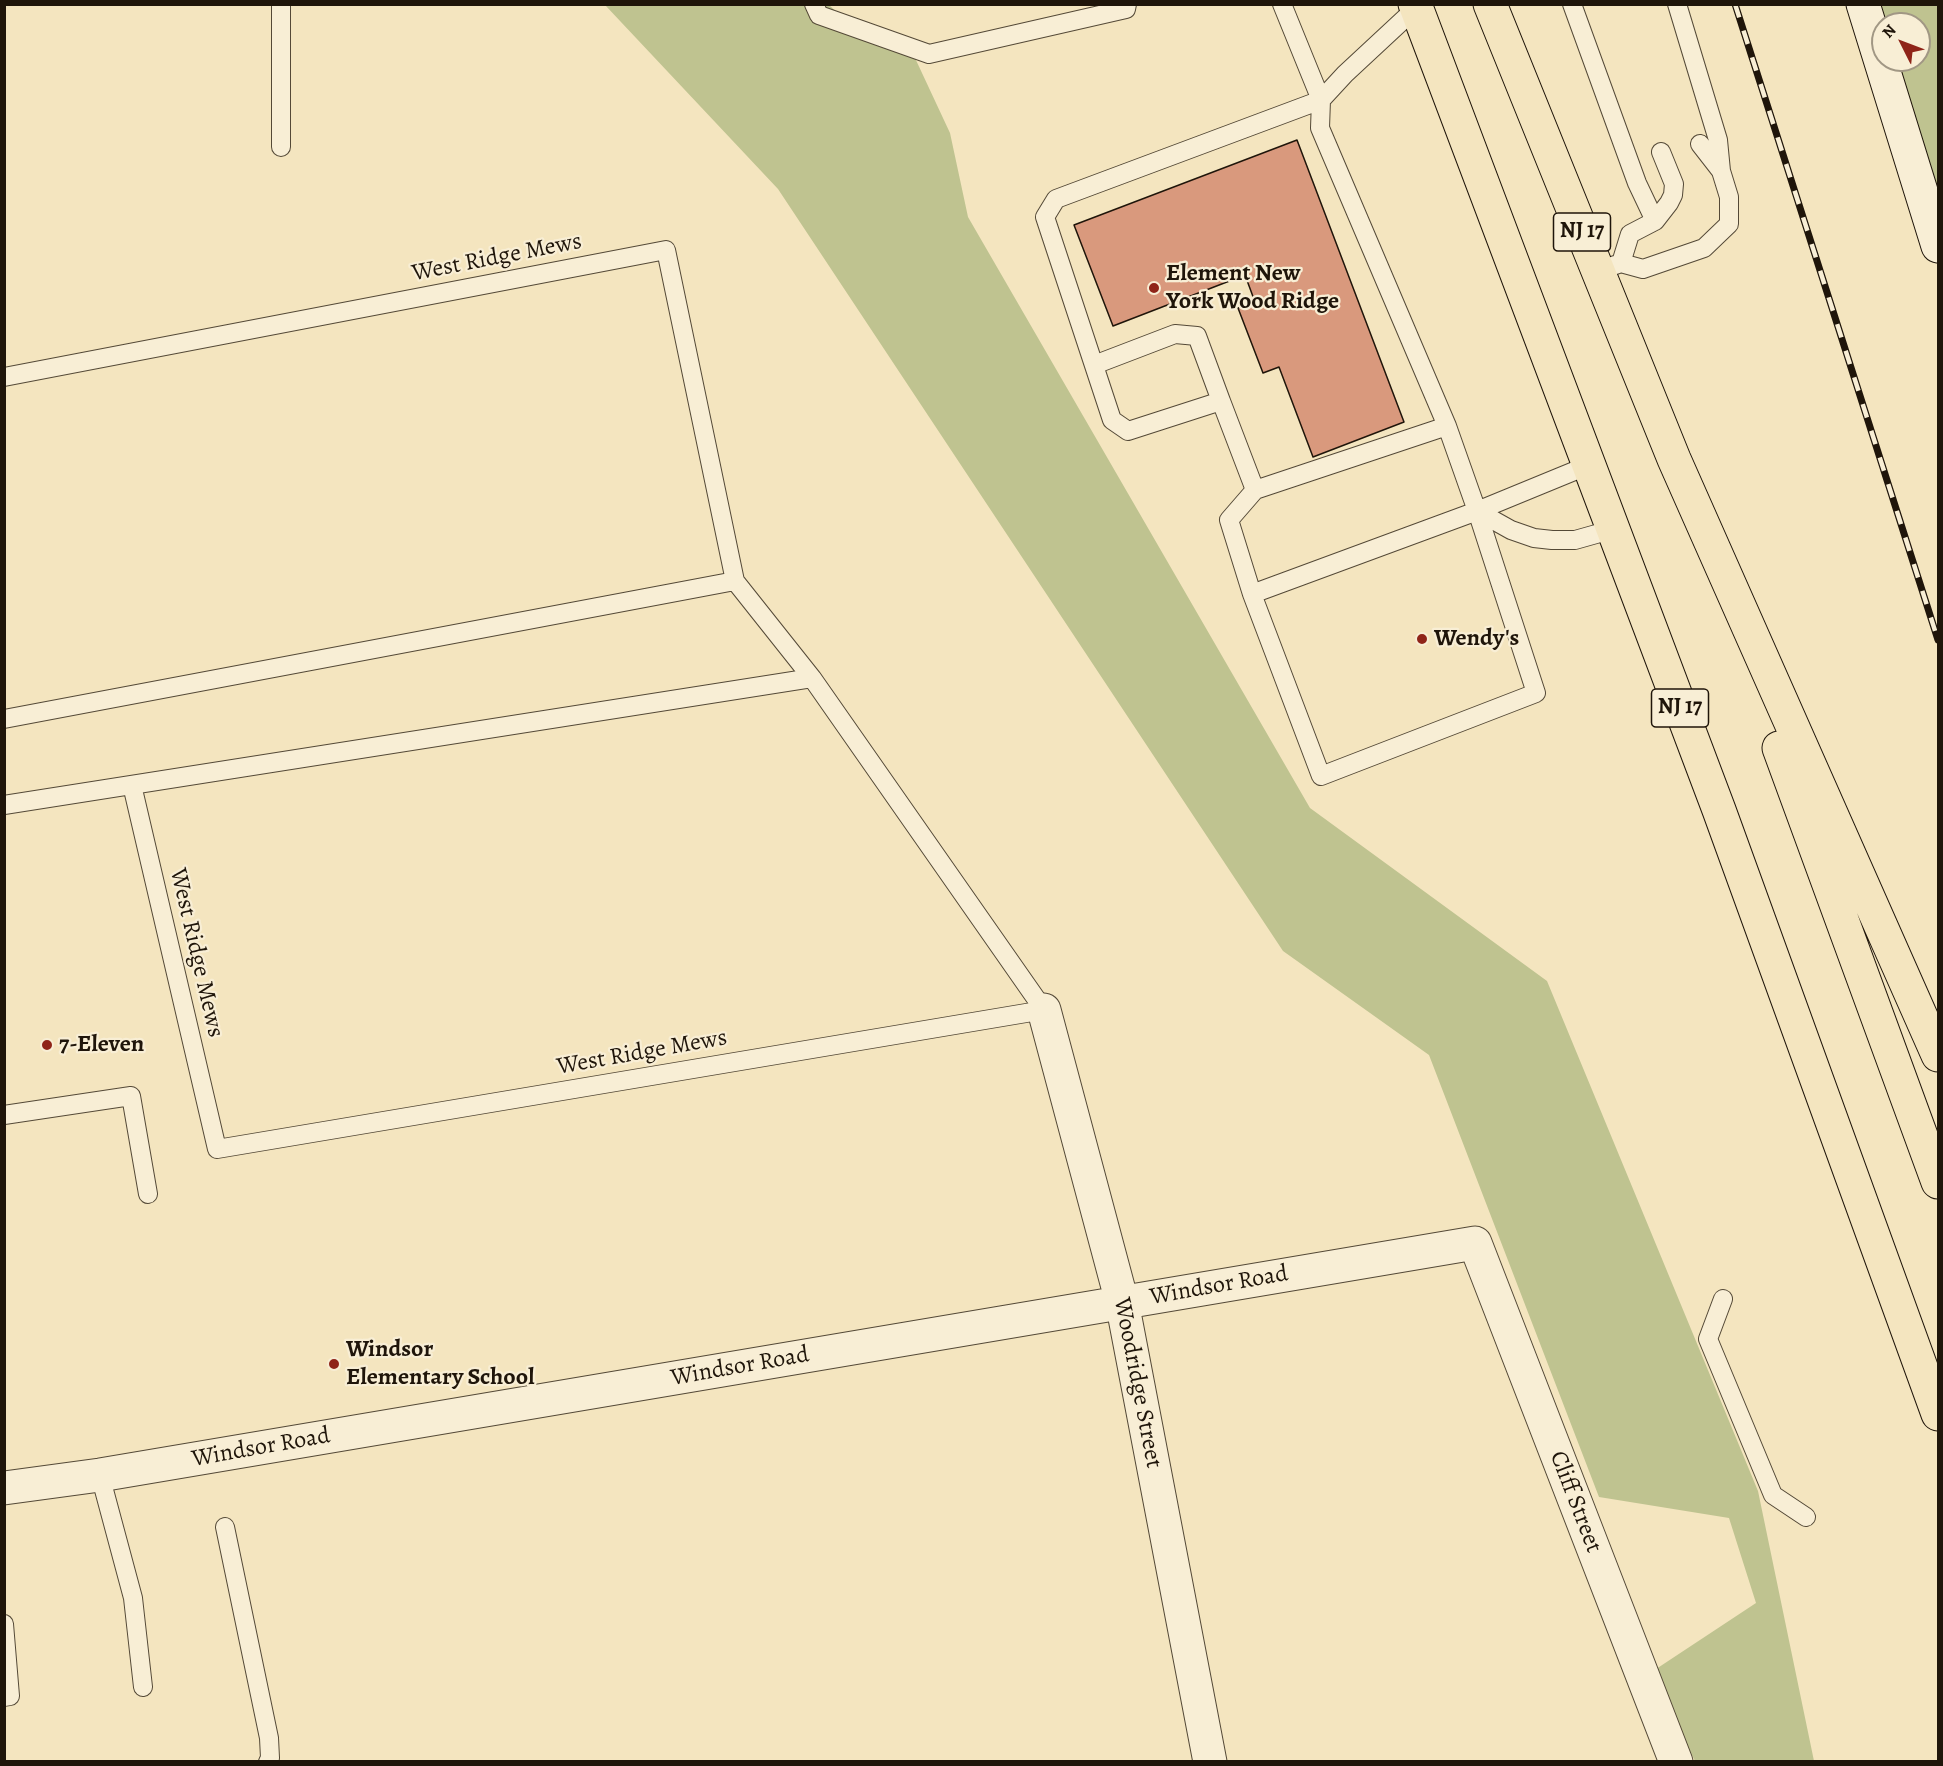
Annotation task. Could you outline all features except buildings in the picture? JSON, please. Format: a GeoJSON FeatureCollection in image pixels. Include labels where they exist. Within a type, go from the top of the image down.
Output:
{"type":"FeatureCollection","features":[{"type":"Feature","properties":{"kind":"highway","name":"NJ 17"},"geometry":{"type":"LineString","coordinates":[[1490,4],[1609,267],[1674,459],[1938,1182]]}},
{"type":"Feature","properties":{"kind":"highway","name":"NJ 17"},"geometry":{"type":"LineString","coordinates":[[1415,6],[1719,810],[1938,1414]]}},
{"type":"Feature","properties":{"kind":"highway"},"geometry":{"type":"LineString","coordinates":[[1674,459],[1938,1055]]}},
{"type":"Feature","properties":{"kind":"street"},"geometry":{"type":"LineString","coordinates":[[1863,4],[1938,246]]}},
{"type":"Feature","properties":{"kind":"street","name":"Woodridge Street"},"geometry":{"type":"LineString","coordinates":[[1044,1010],[1122,1302],[1210,1761]]}},
{"type":"Feature","properties":{"kind":"street","name":"Windsor Road"},"geometry":{"type":"LineString","coordinates":[[4,1488],[100,1474],[1475,1243]]}},
{"type":"Feature","properties":{"kind":"street","name":"Cliff Street"},"geometry":{"type":"LineString","coordinates":[[1475,1243],[1676,1761]]}},
{"type":"Feature","properties":{"kind":"lane"},"geometry":{"type":"LineString","coordinates":[[281,4],[281,147]]}},
{"type":"Feature","properties":{"kind":"lane"},"geometry":{"type":"LineString","coordinates":[[814,4],[819,15],[929,54],[1126,9],[1127,4]]}},
{"type":"Feature","properties":{"kind":"lane"},"geometry":{"type":"LineString","coordinates":[[1282,4],[1321,100],[1320,128],[1446,426],[1477,511],[1536,693],[1321,776],[1252,594],[1229,520],[1256,490],[1446,426]]}},
{"type":"Feature","properties":{"kind":"lane"},"geometry":{"type":"LineString","coordinates":[[1572,4],[1637,183],[1655,221]]}},
{"type":"Feature","properties":{"kind":"lane"},"geometry":{"type":"LineString","coordinates":[[1661,152],[1674,184],[1673,195],[1655,221],[1630,234],[1609,267],[1643,269],[1704,248],[1729,224],[1729,197],[1721,171],[1718,140],[1677,4]]}},
{"type":"Feature","properties":{"kind":"lane"},"geometry":{"type":"LineString","coordinates":[[1221,400],[1128,431],[1112,420],[1045,217],[1056,199],[1321,100],[1415,6]]}},
{"type":"Feature","properties":{"kind":"lane"},"geometry":{"type":"LineString","coordinates":[[1701,144],[1721,171]]}},
{"type":"Feature","properties":{"kind":"lane","name":"West Ridge Mews"},"geometry":{"type":"LineString","coordinates":[[4,377],[666,250],[735,581],[812,678],[1044,1010],[218,1149],[132,785]]}},
{"type":"Feature","properties":{"kind":"lane"},"geometry":{"type":"LineString","coordinates":[[1094,365],[1175,334],[1197,336],[1256,490]]}},
{"type":"Feature","properties":{"kind":"lane"},"geometry":{"type":"LineString","coordinates":[[1252,594],[1477,511],[1589,465]]}},
{"type":"Feature","properties":{"kind":"lane"},"geometry":{"type":"LineString","coordinates":[[1477,511],[1511,530],[1533,538],[1575,540],[1614,529]]}},
{"type":"Feature","properties":{"kind":"lane"},"geometry":{"type":"LineString","coordinates":[[4,719],[735,581]]}},
{"type":"Feature","properties":{"kind":"lane"},"geometry":{"type":"LineString","coordinates":[[4,805],[812,678]]}},
{"type":"Feature","properties":{"kind":"lane"},"geometry":{"type":"LineString","coordinates":[[4,1115],[131,1096],[148,1194]]}},
{"type":"Feature","properties":{"kind":"lane"},"geometry":{"type":"LineString","coordinates":[[1723,1299],[1708,1340],[1773,1495],[1806,1517]]}},
{"type":"Feature","properties":{"kind":"lane"},"geometry":{"type":"LineString","coordinates":[[100,1474],[133,1598],[143,1687]]}},
{"type":"Feature","properties":{"kind":"lane"},"geometry":{"type":"LineString","coordinates":[[225,1527],[269,1738],[270,1758],[268,1761]]}},
{"type":"Feature","properties":{"kind":"lane"},"geometry":{"type":"LineString","coordinates":[[4,1624],[10,1696],[4,1697]]}},
{"type":"Feature","properties":{"kind":"green space"},"geometry":{"type":"Polygon","coordinates":[[[605,5],[829,5],[867,40],[908,43],[950,133],[968,217],[1310,808],[1547,981],[1758,1491],[1814,1761],[1695,1761],[1650,1673],[1756,1603],[1729,1518],[1599,1497],[1429,1055],[1283,951],[778,189],[605,5]]]}},
{"type":"Feature","properties":{"kind":"green space"},"geometry":{"type":"Polygon","coordinates":[[[1863,5],[1938,5],[1938,246],[1884,72],[1931,72],[1931,12],[1871,12],[1871,31],[1863,5]]]}},
{"type":"Feature","properties":{"kind":"railway"},"geometry":{"type":"LineString","coordinates":[[1735,4],[1938,640]]}},
{"type":"Feature","properties":{"kind":"place","name":"Element New York Wood Ridge"},"geometry":{"type":"Point","coordinates":[1154,288]}},
{"type":"Feature","properties":{"kind":"place","name":"Wendy's"},"geometry":{"type":"Point","coordinates":[1422,639]}},
{"type":"Feature","properties":{"kind":"place","name":"7-Eleven"},"geometry":{"type":"Point","coordinates":[47,1045]}},
{"type":"Feature","properties":{"kind":"place","name":"Windsor Elementary School"},"geometry":{"type":"Point","coordinates":[334,1364]}}]}
